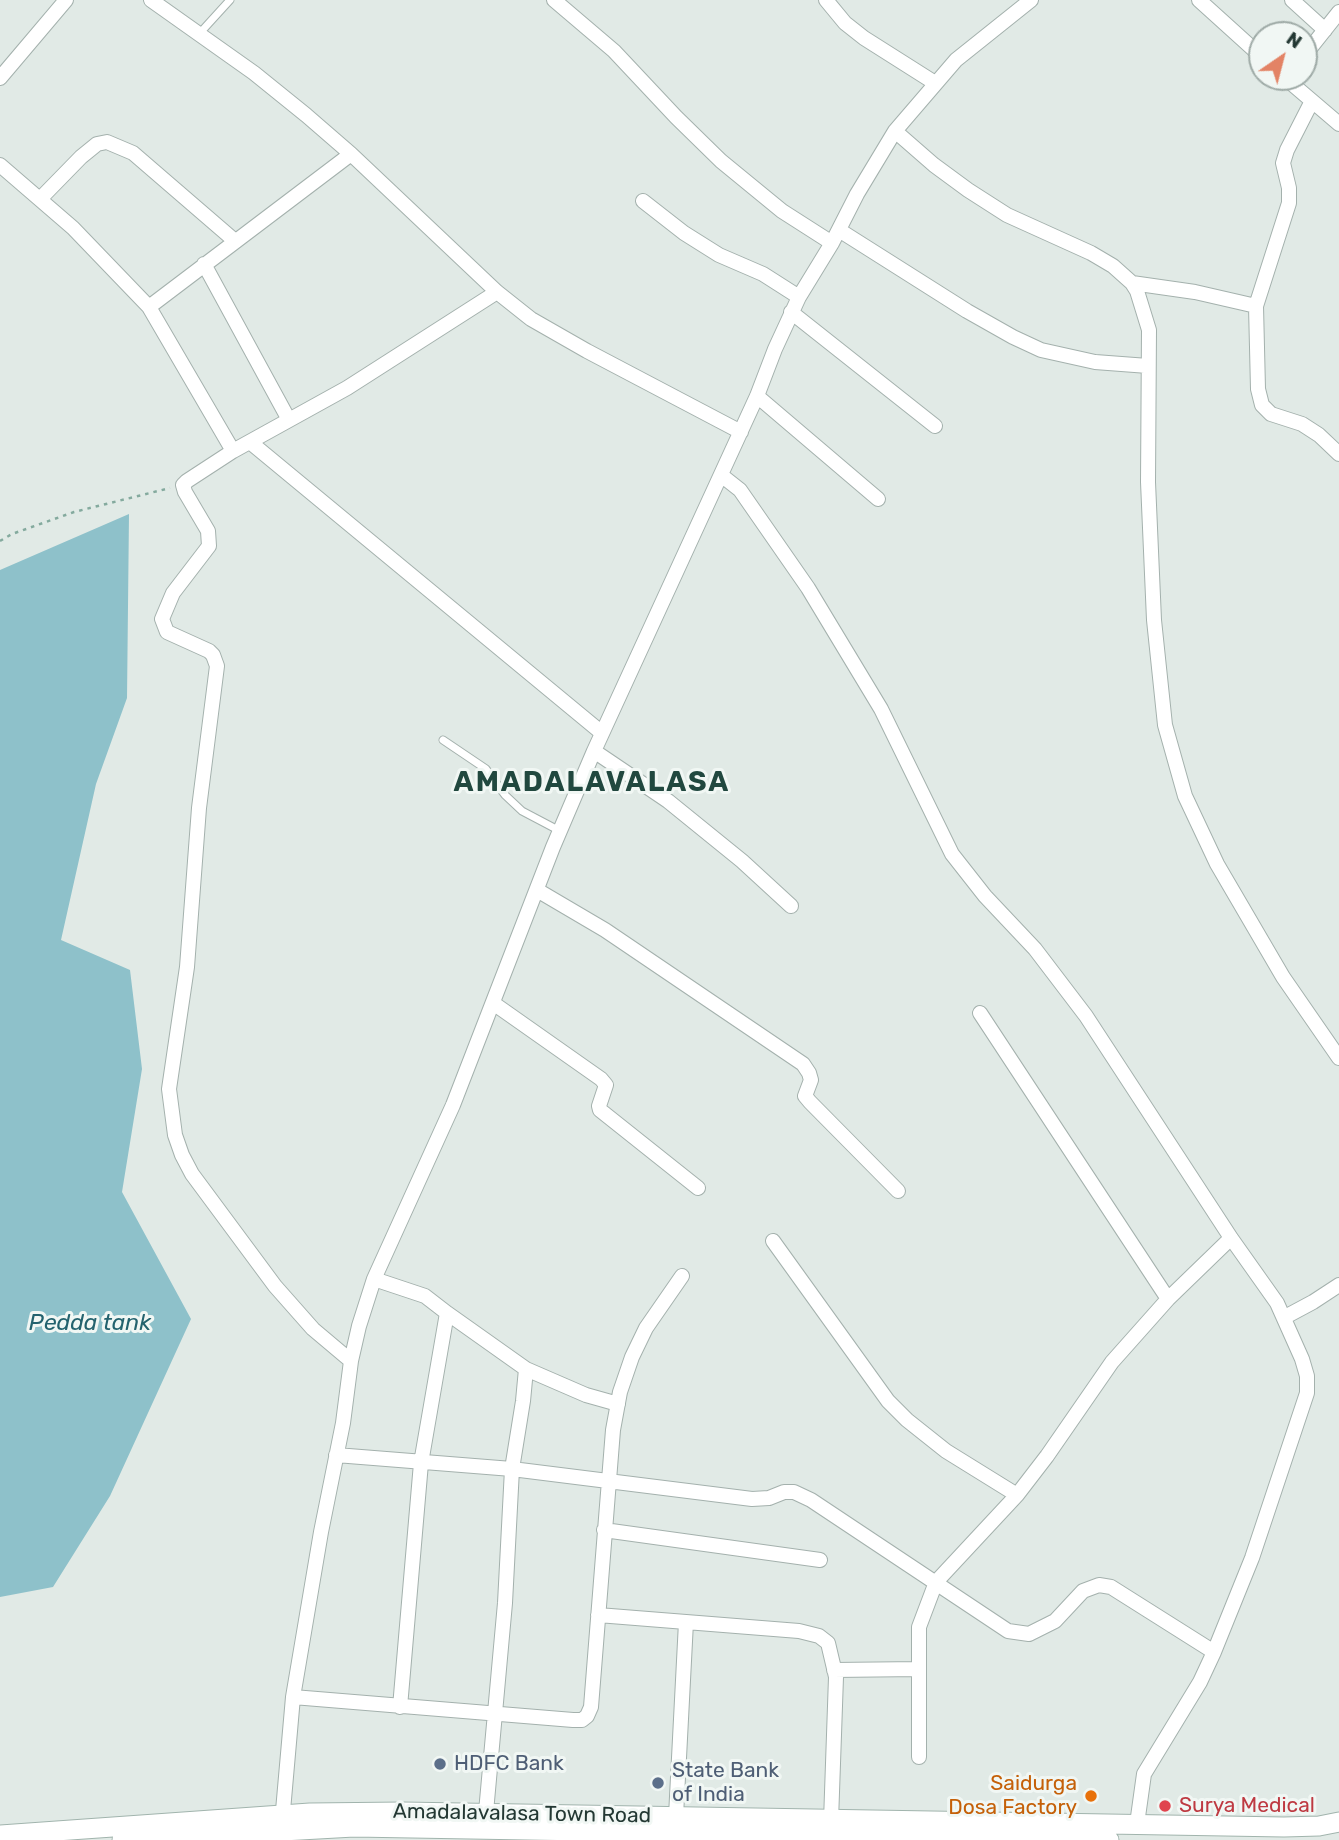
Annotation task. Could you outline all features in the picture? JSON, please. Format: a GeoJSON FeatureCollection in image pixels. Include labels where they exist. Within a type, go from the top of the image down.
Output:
{"type":"FeatureCollection","features":[{"type":"Feature","properties":{"kind":"main road","name":"Amadalavalasa Town Road"},"geometry":{"type":"LineString","coordinates":[[122,1840],[377,1812],[1283,1827],[1319,1826],[1339,1822]]}},
{"type":"Feature","properties":{"kind":"main road","name":"Amadalavalasa Town Road"},"geometry":{"type":"LineString","coordinates":[[0,1835],[282,1824],[304,1836],[354,1827],[1109,1840]]}},
{"type":"Feature","properties":{"kind":"street"},"geometry":{"type":"LineString","coordinates":[[0,78],[65,0]]}},
{"type":"Feature","properties":{"kind":"street"},"geometry":{"type":"LineString","coordinates":[[151,0],[254,73],[351,153],[497,292],[531,319],[741,432]]}},
{"type":"Feature","properties":{"kind":"street"},"geometry":{"type":"LineString","coordinates":[[554,0],[614,51],[721,161],[782,211],[832,243]]}},
{"type":"Feature","properties":{"kind":"street"},"geometry":{"type":"LineString","coordinates":[[826,0],[845,23],[864,38],[935,83]]}},
{"type":"Feature","properties":{"kind":"street"},"geometry":{"type":"LineString","coordinates":[[1199,0],[1248,44]]}},
{"type":"Feature","properties":{"kind":"street"},"geometry":{"type":"LineString","coordinates":[[1292,0],[1325,30]]}},
{"type":"Feature","properties":{"kind":"street"},"geometry":{"type":"LineString","coordinates":[[282,1824],[293,1698],[352,1361],[359,1326],[374,1279],[453,1105],[594,751],[741,432],[791,312],[895,131],[956,60],[1021,2]]}},
{"type":"Feature","properties":{"kind":"street"},"geometry":{"type":"LineString","coordinates":[[1318,39],[1339,12]]}},
{"type":"Feature","properties":{"kind":"street"},"geometry":{"type":"LineString","coordinates":[[1301,91],[1339,124]]}},
{"type":"Feature","properties":{"kind":"street"},"geometry":{"type":"LineString","coordinates":[[1312,101],[1287,149],[1283,163],[1289,188],[1289,204],[1256,306],[1258,389],[1262,405],[1271,414],[1302,424],[1319,435],[1339,454]]}},
{"type":"Feature","properties":{"kind":"street"},"geometry":{"type":"LineString","coordinates":[[895,131],[934,165],[1007,215],[1091,253],[1113,266],[1132,283],[1144,308],[1149,330],[1148,482],[1154,621],[1165,725],[1185,796],[1217,864],[1283,976],[1339,1058]]}},
{"type":"Feature","properties":{"kind":"street"},"geometry":{"type":"LineString","coordinates":[[40,199],[81,157],[97,144],[107,142],[133,153],[235,241]]}},
{"type":"Feature","properties":{"kind":"street"},"geometry":{"type":"LineString","coordinates":[[149,307],[351,153]]}},
{"type":"Feature","properties":{"kind":"street"},"geometry":{"type":"LineString","coordinates":[[0,165],[73,228],[149,307],[233,451]]}},
{"type":"Feature","properties":{"kind":"street"},"geometry":{"type":"LineString","coordinates":[[643,201],[684,233],[719,255],[763,274],[799,297]]}},
{"type":"Feature","properties":{"kind":"street"},"geometry":{"type":"LineString","coordinates":[[839,230],[967,311],[1032,345],[1096,362],[1148,366]]}},
{"type":"Feature","properties":{"kind":"street"},"geometry":{"type":"LineString","coordinates":[[204,264],[289,420]]}},
{"type":"Feature","properties":{"kind":"street"},"geometry":{"type":"LineString","coordinates":[[1132,283],[1195,292],[1256,306]]}},
{"type":"Feature","properties":{"kind":"street"},"geometry":{"type":"LineString","coordinates":[[352,1361],[313,1329],[275,1286],[214,1205],[182,1155],[170,1107],[169,1089],[187,967],[199,808],[217,666],[213,654],[209,651],[174,637],[163,626],[163,612],[173,593],[209,547],[208,531],[183,485],[233,451],[347,388],[497,292]]}},
{"type":"Feature","properties":{"kind":"street"},"geometry":{"type":"LineString","coordinates":[[791,312],[935,426]]}},
{"type":"Feature","properties":{"kind":"street"},"geometry":{"type":"LineString","coordinates":[[757,396],[878,499]]}},
{"type":"Feature","properties":{"kind":"street"},"geometry":{"type":"LineString","coordinates":[[250,442],[602,733]]}},
{"type":"Feature","properties":{"kind":"street"},"geometry":{"type":"LineString","coordinates":[[720,475],[740,490],[808,588],[881,709],[952,854],[985,896],[1035,949],[1086,1016],[1285,1317],[1302,1359],[1307,1377],[1307,1393],[1252,1558],[1214,1652],[1184,1710],[1144,1774],[1137,1824]]}},
{"type":"Feature","properties":{"kind":"street"},"geometry":{"type":"LineString","coordinates":[[594,751],[668,801],[791,906]]}},
{"type":"Feature","properties":{"kind":"street"},"geometry":{"type":"LineString","coordinates":[[537,890],[605,930],[803,1064],[811,1080],[805,1096],[898,1191]]}},
{"type":"Feature","properties":{"kind":"street"},"geometry":{"type":"LineString","coordinates":[[494,1003],[601,1079],[606,1085],[600,1110],[698,1188]]}},
{"type":"Feature","properties":{"kind":"street"},"geometry":{"type":"LineString","coordinates":[[980,1013],[1168,1299]]}},
{"type":"Feature","properties":{"kind":"street"},"geometry":{"type":"LineString","coordinates":[[919,1757],[919,1627],[936,1582],[1017,1496],[1112,1362],[1168,1299],[1231,1238]]}},
{"type":"Feature","properties":{"kind":"street"},"geometry":{"type":"LineString","coordinates":[[774,1241],[888,1401],[946,1451],[1017,1496]]}},
{"type":"Feature","properties":{"kind":"street"},"geometry":{"type":"LineString","coordinates":[[293,1698],[573,1720],[582,1720],[587,1716],[591,1707],[608,1480],[618,1404],[632,1357],[646,1328],[682,1276]]}},
{"type":"Feature","properties":{"kind":"street"},"geometry":{"type":"LineString","coordinates":[[374,1279],[425,1296],[526,1369],[586,1395],[618,1404]]}},
{"type":"Feature","properties":{"kind":"street"},"geometry":{"type":"LineString","coordinates":[[1285,1317],[1313,1303],[1339,1285]]}},
{"type":"Feature","properties":{"kind":"street"},"geometry":{"type":"LineString","coordinates":[[400,1707],[421,1463],[447,1313]]}},
{"type":"Feature","properties":{"kind":"street"},"geometry":{"type":"LineString","coordinates":[[486,1812],[505,1603],[512,1469],[526,1369]]}},
{"type":"Feature","properties":{"kind":"street"},"geometry":{"type":"LineString","coordinates":[[337,1455],[512,1469],[752,1499],[794,1492],[811,1500],[1008,1631],[1029,1634],[1055,1621],[1083,1591],[1099,1585],[1111,1587],[1214,1652]]}},
{"type":"Feature","properties":{"kind":"street"},"geometry":{"type":"LineString","coordinates":[[604,1530],[820,1560]]}},
{"type":"Feature","properties":{"kind":"street"},"geometry":{"type":"LineString","coordinates":[[598,1615],[799,1632],[819,1636],[828,1643],[836,1677],[831,1821]]}},
{"type":"Feature","properties":{"kind":"street"},"geometry":{"type":"LineString","coordinates":[[676,1816],[686,1622]]}},
{"type":"Feature","properties":{"kind":"street"},"geometry":{"type":"LineString","coordinates":[[834,1670],[919,1669]]}},
{"type":"Feature","properties":{"kind":"lane"},"geometry":{"type":"LineString","coordinates":[[199,34],[230,0]]}},
{"type":"Feature","properties":{"kind":"lane"},"geometry":{"type":"LineString","coordinates":[[443,740],[486,769],[505,795],[522,811],[560,831]]}},
{"type":"Feature","properties":{"kind":"path"},"geometry":{"type":"LineString","coordinates":[[0,541],[12,534],[74,512],[183,485]]}},
{"type":"Feature","properties":{"kind":"water","name":"Pedda tank"},"geometry":{"type":"Polygon","coordinates":[[[129,514],[127,698],[96,784],[61,940],[130,970],[142,1069],[122,1192],[191,1319],[110,1496],[53,1587],[0,1597],[0,570],[129,514]]]}},
{"type":"Feature","properties":{"kind":"place","name":"HDFC Bank"},"geometry":{"type":"Point","coordinates":[440,1764]}},
{"type":"Feature","properties":{"kind":"place","name":"State Bank of India"},"geometry":{"type":"Point","coordinates":[658,1783]}},
{"type":"Feature","properties":{"kind":"place","name":"Saidurga Dosa Factory"},"geometry":{"type":"Point","coordinates":[1091,1796]}},
{"type":"Feature","properties":{"kind":"place","name":"Surya Medical"},"geometry":{"type":"Point","coordinates":[1165,1806]}},
{"type":"Feature","properties":{"kind":"district","name":"AMADALAVALASA"},"geometry":{"type":"Point","coordinates":[592,783]}}]}
